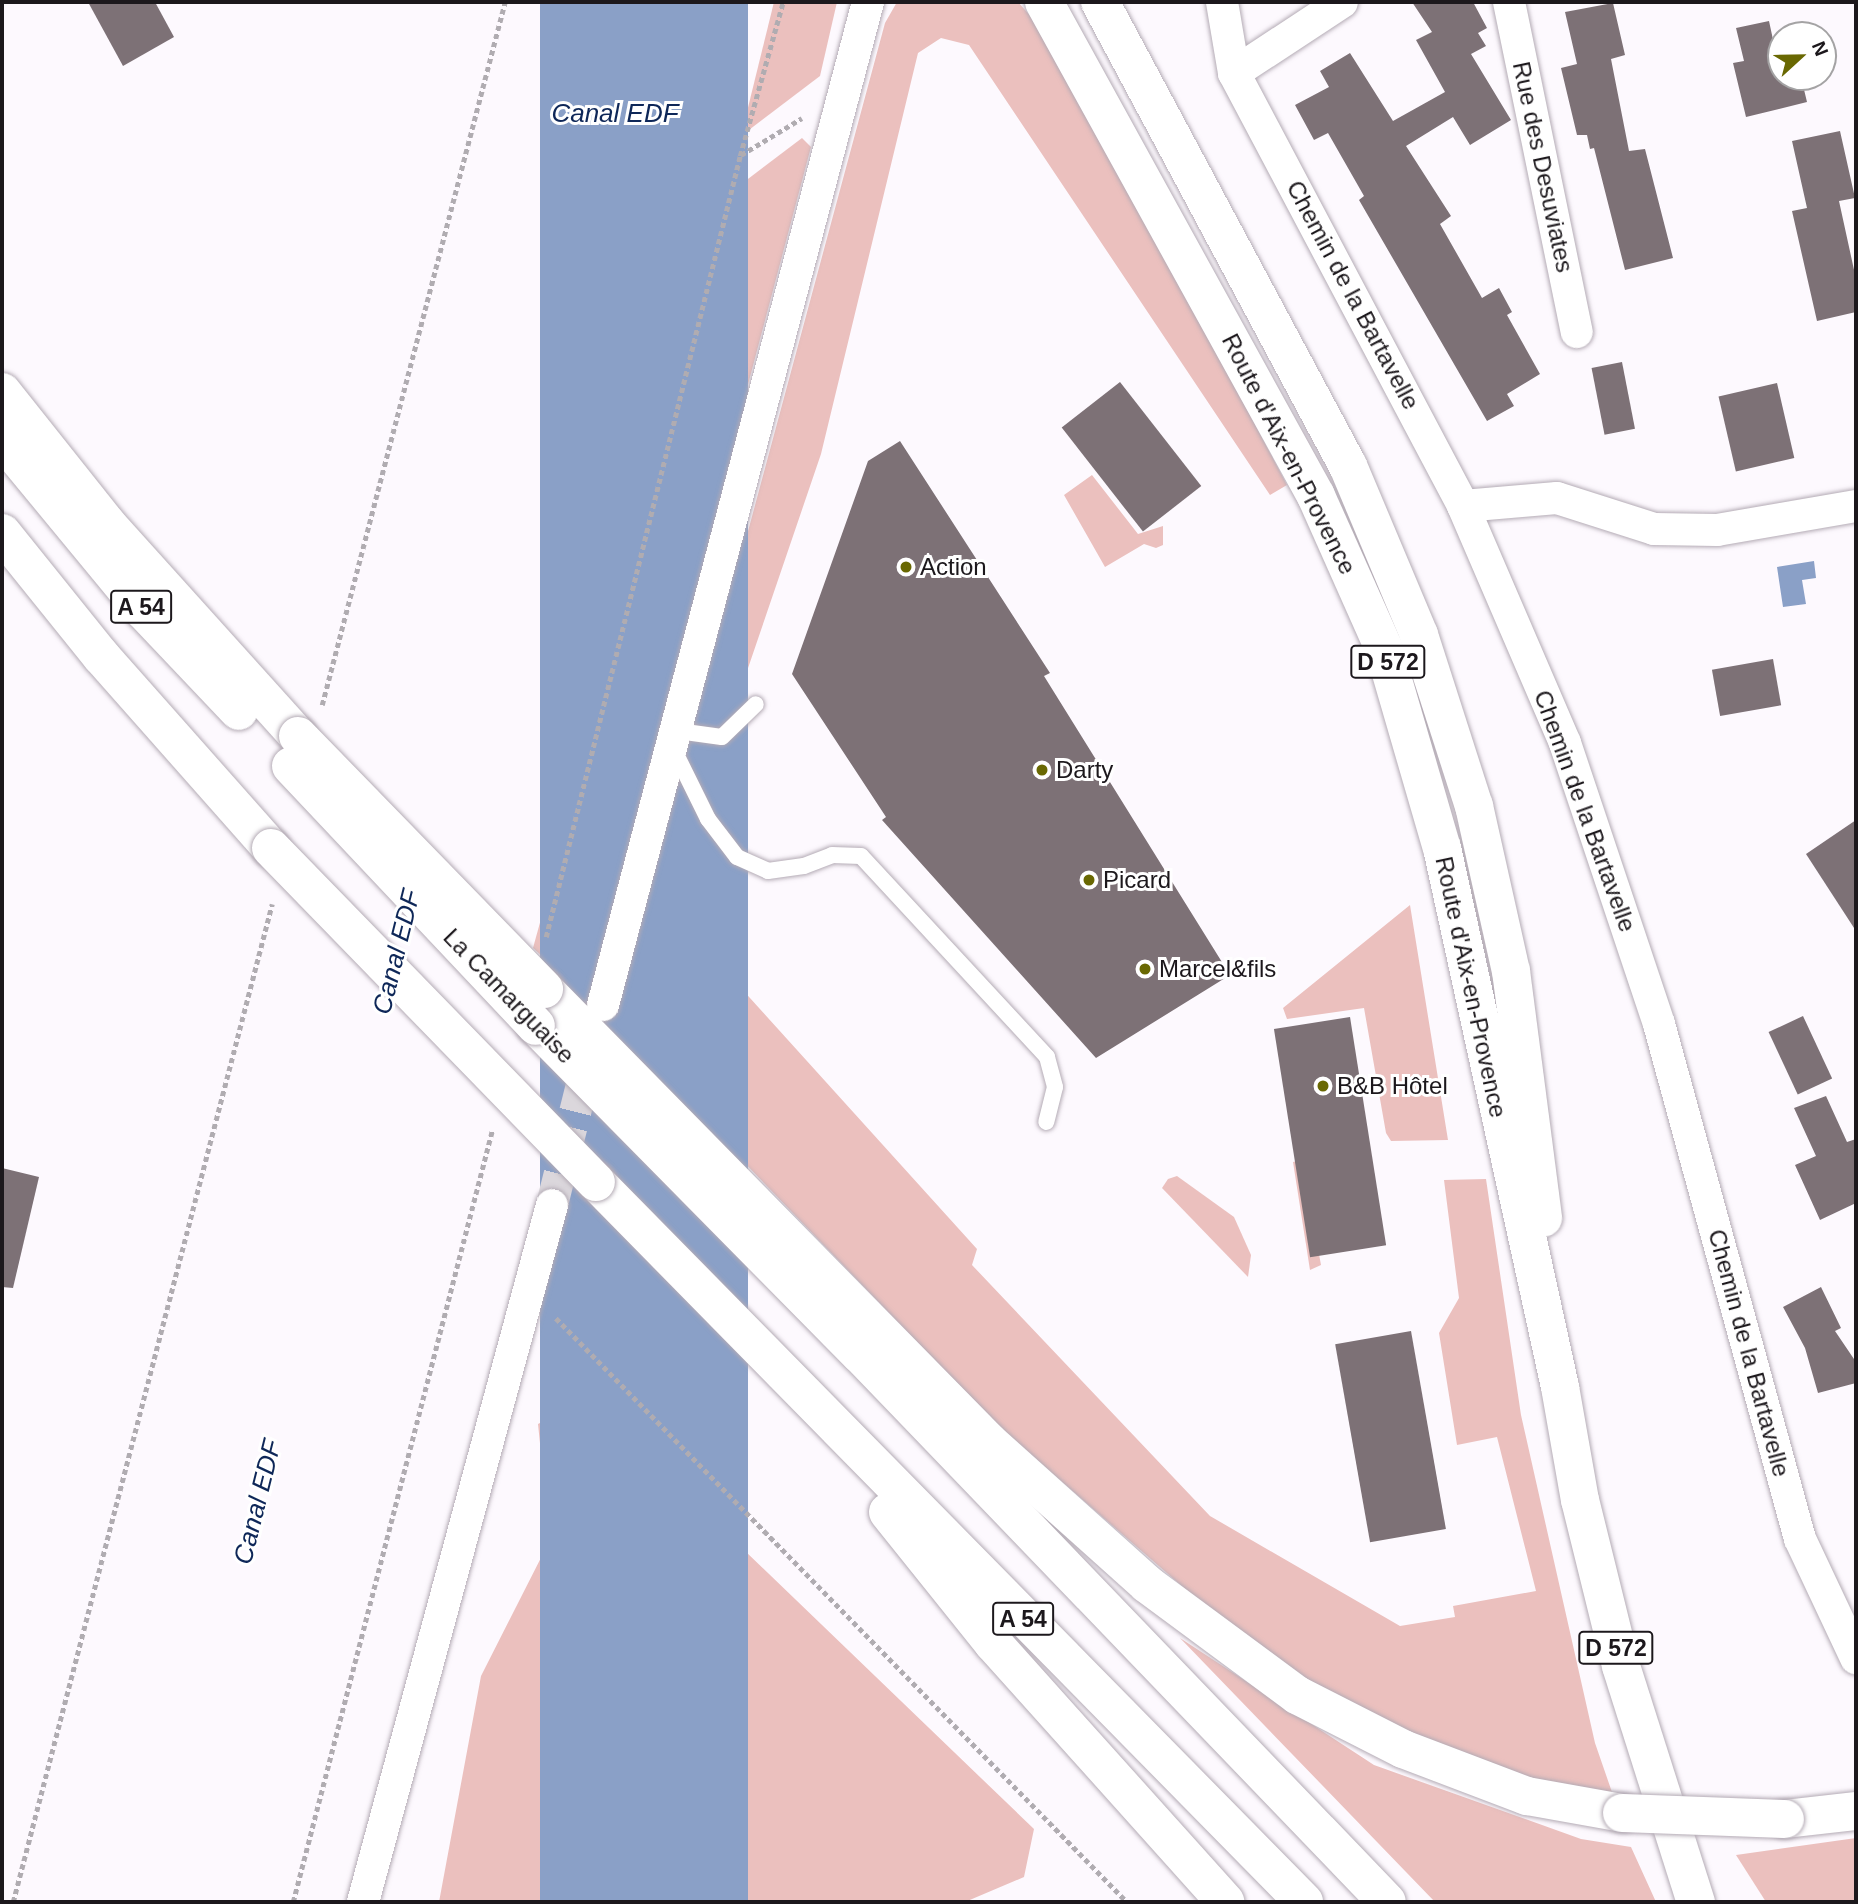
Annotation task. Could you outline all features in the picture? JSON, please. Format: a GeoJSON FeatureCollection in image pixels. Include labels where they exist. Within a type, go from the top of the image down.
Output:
{"type":"FeatureCollection","features":[{"type":"Feature","properties":{"kind":"main road","name":"Route d'Aix-en-Provence"},"geometry":{"type":"LineString","coordinates":[[1044,2],[1316,496],[1384,649],[1442,848],[1560,1387],[1580,1500],[1621,1665],[1696,1902]]}},
{"type":"Feature","properties":{"kind":"main road","name":"Route d'Aix-en-Provence"},"geometry":{"type":"LineString","coordinates":[[1100,2],[1348,466],[1419,635],[1474,806],[1511,971],[1532,1109],[1560,1387]]}},
{"type":"Feature","properties":{"kind":"main road"},"geometry":{"type":"LineString","coordinates":[[2,393],[107,524],[303,739],[903,1354],[1075,1522],[1147,1584],[1297,1695],[1403,1749],[1528,1796],[1622,1813],[1785,1819],[1856,1811]]}},
{"type":"Feature","properties":{"kind":"main road","name":"La Camarguaise"},"geometry":{"type":"LineString","coordinates":[[2,439],[143,610],[303,739],[543,1033],[860,1354],[1387,1902]]}},
{"type":"Feature","properties":{"kind":"main road","name":"A 54"},"geometry":{"type":"LineString","coordinates":[[2,533],[100,656],[271,848],[1304,1902]]}},
{"type":"Feature","properties":{"kind":"main road"},"geometry":{"type":"LineString","coordinates":[[543,1033],[903,1354]]}},
{"type":"Feature","properties":{"kind":"main road"},"geometry":{"type":"LineString","coordinates":[[745,1333],[993,1643],[1224,1902]]}},
{"type":"Feature","properties":{"kind":"street"},"geometry":{"type":"LineString","coordinates":[[603,1005],[868,2]]}},
{"type":"Feature","properties":{"kind":"street","name":"Chemin de la Bartavelle"},"geometry":{"type":"LineString","coordinates":[[1222,2],[1234,72],[1463,506],[1565,743],[1659,1024],[1800,1539],[1856,1658]]}},
{"type":"Feature","properties":{"kind":"street"},"geometry":{"type":"LineString","coordinates":[[1234,72],[1342,2]]}},
{"type":"Feature","properties":{"kind":"street","name":"Rue des Desuviates"},"geometry":{"type":"LineString","coordinates":[[1509,2],[1577,332]]}},
{"type":"Feature","properties":{"kind":"street"},"geometry":{"type":"LineString","coordinates":[[1463,506],[1556,498],[1654,529],[1717,530],[1856,506]]}},
{"type":"Feature","properties":{"kind":"street"},"geometry":{"type":"LineString","coordinates":[[363,1902],[552,1205]]}},
{"type":"Feature","properties":{"kind":"lane"},"geometry":{"type":"LineString","coordinates":[[756,704],[722,737],[675,740],[708,819],[737,857],[768,871],[804,866],[832,855],[861,856],[1047,1057],[1055,1087],[1046,1122]]}},
{"type":"Feature","properties":{"kind":"path"},"geometry":{"type":"LineString","coordinates":[[303,739],[505,2]]}},
{"type":"Feature","properties":{"kind":"path"},"geometry":{"type":"LineString","coordinates":[[740,156],[802,118],[838,120]]}},
{"type":"Feature","properties":{"kind":"path"},"geometry":{"type":"LineString","coordinates":[[13,1902],[273,898]]}},
{"type":"Feature","properties":{"kind":"path"},"geometry":{"type":"LineString","coordinates":[[529,1290],[1126,1902]]}},
{"type":"Feature","properties":{"kind":"shaded area"},"geometry":{"type":"Polygon","coordinates":[[[774,2],[837,2],[820,76],[741,136],[774,2]]]}},
{"type":"Feature","properties":{"kind":"shaded area"},"geometry":{"type":"Polygon","coordinates":[[[897,2],[1018,2],[1033,19],[1104,139],[1287,485],[1270,495],[969,45],[941,38],[918,53],[821,454],[732,715],[699,713],[885,23],[897,2]]]}},
{"type":"Feature","properties":{"kind":"shaded area"},"geometry":{"type":"Polygon","coordinates":[[[802,138],[811,147],[586,996],[533,948],[744,182],[802,138]]]}},
{"type":"Feature","properties":{"kind":"shaded area"},"geometry":{"type":"Polygon","coordinates":[[[1092,475],[1138,534],[1163,526],[1163,545],[1156,548],[1144,544],[1105,567],[1064,495],[1092,475]]]}},
{"type":"Feature","properties":{"kind":"shaded area"},"geometry":{"type":"Polygon","coordinates":[[[1410,905],[1448,1140],[1391,1141],[1386,1133],[1364,1008],[1287,1019],[1283,1008],[1410,905]]]}},
{"type":"Feature","properties":{"kind":"shaded area"},"geometry":{"type":"Polygon","coordinates":[[[674,914],[977,1249],[972,1265],[1210,1516],[1400,1626],[1455,1617],[1453,1606],[1536,1591],[1497,1437],[1457,1445],[1439,1333],[1459,1298],[1444,1180],[1486,1179],[1521,1415],[1595,1743],[1614,1798],[1529,1782],[1448,1754],[1327,1695],[1237,1634],[999,1427],[603,1016],[621,955],[674,914]]]}},
{"type":"Feature","properties":{"kind":"shaded area"},"geometry":{"type":"Polygon","coordinates":[[[1301,1160],[1321,1265],[1310,1270],[1293,1162],[1301,1160]]]}},
{"type":"Feature","properties":{"kind":"shaded area"},"geometry":{"type":"Polygon","coordinates":[[[1177,1176],[1234,1217],[1251,1255],[1248,1277],[1162,1188],[1168,1179],[1177,1176]]]}},
{"type":"Feature","properties":{"kind":"shaded area"},"geometry":{"type":"Polygon","coordinates":[[[587,1399],[1034,1829],[1024,1877],[965,1902],[439,1902],[481,1676],[550,1540],[538,1424],[587,1399]]]}},
{"type":"Feature","properties":{"kind":"shaded area"},"geometry":{"type":"Polygon","coordinates":[[[1180,1638],[1374,1765],[1581,1839],[1631,1847],[1656,1902],[1435,1902],[1180,1638]]]}},
{"type":"Feature","properties":{"kind":"shaded area"},"geometry":{"type":"Polygon","coordinates":[[[1856,1838],[1856,1902],[1766,1902],[1736,1855],[1856,1838]]]}},
{"type":"Feature","properties":{"kind":"water","name":"Canal EDF"},"geometry":{"type":"Polygon","coordinates":[[[540,2],[748,2],[748,1902],[540,1902],[540,2]]]}},
{"type":"Feature","properties":{"kind":"water"},"geometry":{"type":"Polygon","coordinates":[[[1814,561],[1816,578],[1802,580],[1806,604],[1783,607],[1777,567],[1814,561]]]}},
{"type":"Feature","properties":{"kind":"pier"},"geometry":{"type":"Polygon","coordinates":[[[344,754],[512,936],[469,1104],[299,930],[344,754]]]}},
{"type":"Feature","properties":{"kind":"building"},"geometry":{"type":"Polygon","coordinates":[[[88,2],[155,2],[174,37],[123,66],[88,2]]]}},
{"type":"Feature","properties":{"kind":"building"},"geometry":{"type":"Polygon","coordinates":[[[1412,2],[1473,2],[1487,28],[1478,33],[1486,46],[1471,54],[1511,120],[1470,145],[1453,117],[1406,146],[1451,216],[1440,224],[1482,298],[1499,288],[1512,312],[1507,315],[1540,374],[1507,394],[1514,406],[1487,421],[1359,200],[1364,196],[1328,133],[1314,140],[1295,105],[1329,87],[1320,71],[1350,53],[1393,121],[1445,92],[1416,40],[1432,32],[1412,2]]]}},
{"type":"Feature","properties":{"kind":"building"},"geometry":{"type":"Polygon","coordinates":[[[1613,3],[1625,55],[1611,59],[1629,151],[1645,149],[1673,258],[1625,270],[1594,148],[1590,149],[1587,135],[1577,135],[1561,68],[1577,64],[1565,12],[1613,3]]]}},
{"type":"Feature","properties":{"kind":"building"},"geometry":{"type":"Polygon","coordinates":[[[1767,21],[1767,91],[1804,91],[1807,102],[1746,117],[1733,63],[1744,61],[1736,28],[1767,21]]]}},
{"type":"Feature","properties":{"kind":"building"},"geometry":{"type":"Polygon","coordinates":[[[1840,131],[1855,198],[1839,201],[1856,279],[1856,312],[1817,321],[1792,211],[1807,208],[1792,141],[1840,131]]]}},
{"type":"Feature","properties":{"kind":"building"},"geometry":{"type":"Polygon","coordinates":[[[1622,362],[1635,429],[1605,435],[1592,368],[1622,362]]]}},
{"type":"Feature","properties":{"kind":"building"},"geometry":{"type":"Polygon","coordinates":[[[1120,382],[1201,486],[1143,532],[1062,428],[1120,382]]]}},
{"type":"Feature","properties":{"kind":"building"},"geometry":{"type":"Polygon","coordinates":[[[1777,383],[1794,458],[1736,472],[1719,396],[1777,383]]]}},
{"type":"Feature","properties":{"kind":"building"},"geometry":{"type":"Polygon","coordinates":[[[900,441],[1050,673],[1044,676],[1230,975],[1096,1058],[882,820],[886,817],[792,674],[868,461],[900,441]]]}},
{"type":"Feature","properties":{"kind":"building"},"geometry":{"type":"Polygon","coordinates":[[[1773,659],[1781,705],[1720,716],[1712,670],[1773,659]]]}},
{"type":"Feature","properties":{"kind":"building"},"geometry":{"type":"Polygon","coordinates":[[[1856,820],[1856,931],[1806,854],[1856,820]]]}},
{"type":"Feature","properties":{"kind":"building"},"geometry":{"type":"Polygon","coordinates":[[[1803,1016],[1832,1079],[1798,1095],[1769,1032],[1803,1016]]]}},
{"type":"Feature","properties":{"kind":"building","name":"B&B Hôtel"},"geometry":{"type":"Polygon","coordinates":[[[1350,1017],[1386,1245],[1310,1257],[1274,1029],[1350,1017]]]}},
{"type":"Feature","properties":{"kind":"building"},"geometry":{"type":"Polygon","coordinates":[[[1826,1096],[1847,1142],[1856,1139],[1856,1203],[1820,1220],[1795,1165],[1816,1156],[1794,1108],[1826,1096]]]}},
{"type":"Feature","properties":{"kind":"building"},"geometry":{"type":"Polygon","coordinates":[[[2,1168],[39,1177],[13,1288],[2,1287],[2,1168]]]}},
{"type":"Feature","properties":{"kind":"building"},"geometry":{"type":"Polygon","coordinates":[[[1821,1287],[1841,1328],[1835,1331],[1856,1362],[1856,1383],[1818,1393],[1805,1348],[1783,1307],[1821,1287]]]}},
{"type":"Feature","properties":{"kind":"building"},"geometry":{"type":"Polygon","coordinates":[[[1411,1331],[1446,1529],[1370,1542],[1335,1344],[1411,1331]]]}},
{"type":"Feature","properties":{"kind":"tunnel"},"geometry":{"type":"LineString","coordinates":[[552,1205],[589,1057]]}},
{"type":"Feature","properties":{"kind":"place","name":"Action"},"geometry":{"type":"Point","coordinates":[906,567]}},
{"type":"Feature","properties":{"kind":"place","name":"Darty"},"geometry":{"type":"Point","coordinates":[1042,770]}},
{"type":"Feature","properties":{"kind":"place","name":"Picard"},"geometry":{"type":"Point","coordinates":[1089,880]}},
{"type":"Feature","properties":{"kind":"place","name":"Marcel&fils"},"geometry":{"type":"Point","coordinates":[1145,969]}},
{"type":"Feature","properties":{"kind":"place","name":"B&B Hôtel"},"geometry":{"type":"Point","coordinates":[1323,1086]}}]}
